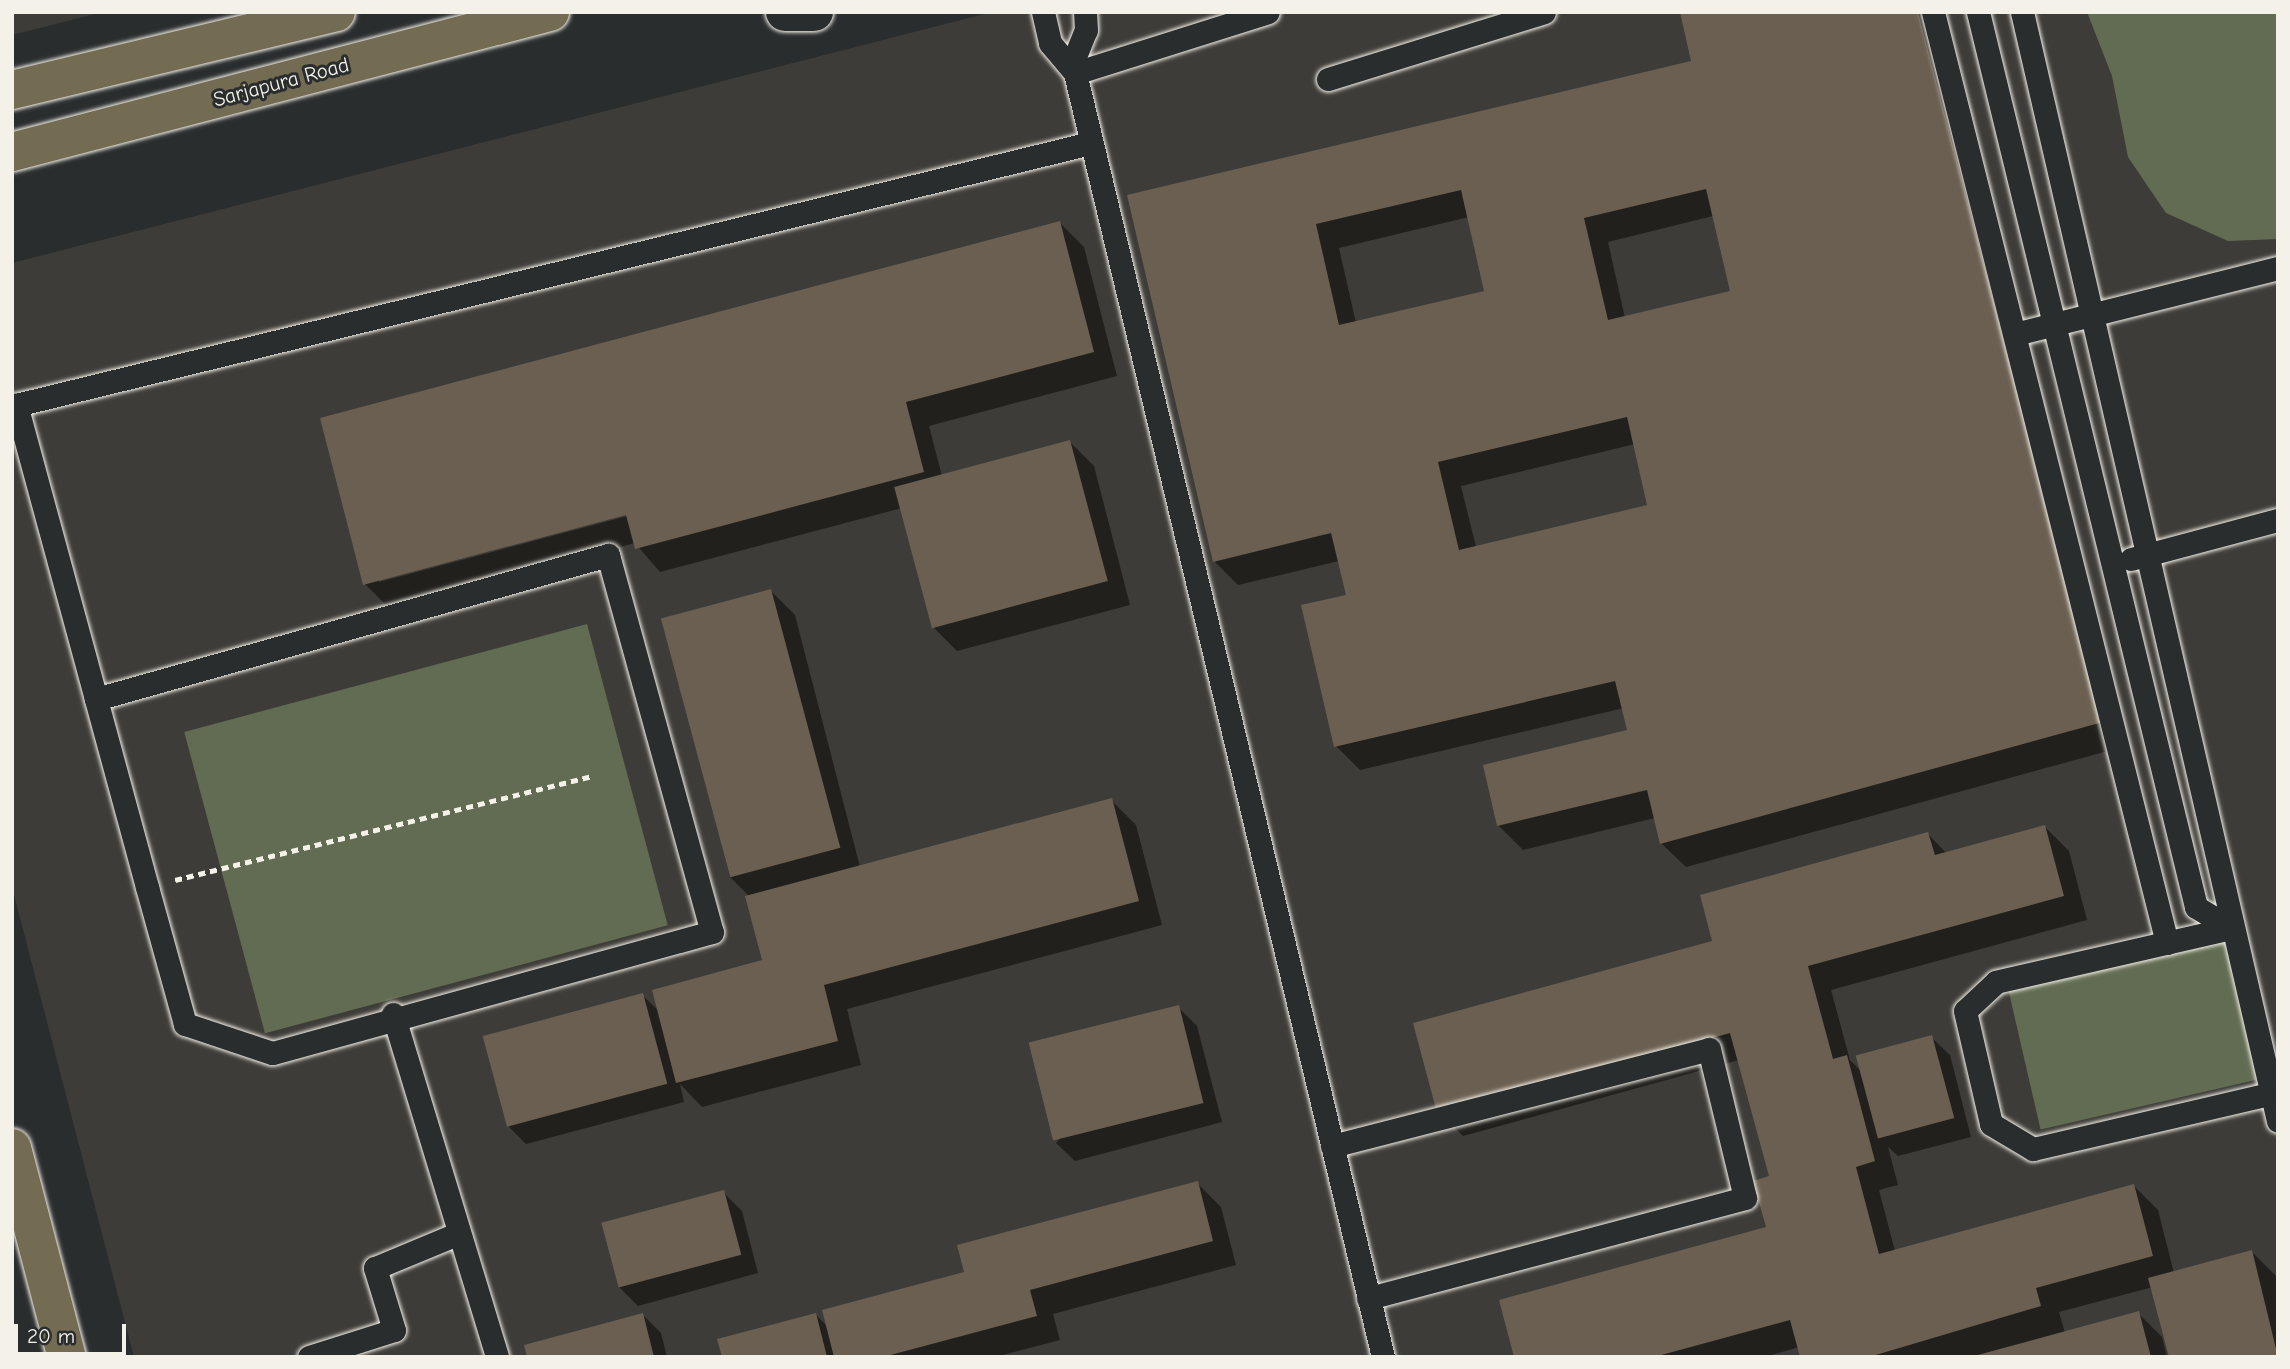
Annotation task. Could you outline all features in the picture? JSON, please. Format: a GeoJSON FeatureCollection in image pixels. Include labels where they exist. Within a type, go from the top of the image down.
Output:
{"type":"FeatureCollection","features":[{"type":"Feature","properties":{"kind":"main road"},"geometry":{"type":"LineString","coordinates":[[12,90],[336,12]]}},
{"type":"Feature","properties":{"kind":"main road","name":"Sarjapura Road"},"geometry":{"type":"LineString","coordinates":[[12,152],[550,12]]}},
{"type":"Feature","properties":{"kind":"main road"},"geometry":{"type":"LineString","coordinates":[[12,1148],[67,1357]]}},
{"type":"Feature","properties":{"kind":"street"},"geometry":{"type":"LineString","coordinates":[[785,12],[814,12]]}},
{"type":"Feature","properties":{"kind":"lane"},"geometry":{"type":"LineString","coordinates":[[1043,12],[1050,43],[1073,68],[1383,1357]]}},
{"type":"Feature","properties":{"kind":"lane"},"geometry":{"type":"LineString","coordinates":[[1073,68],[1086,30],[1085,12]]}},
{"type":"Feature","properties":{"kind":"lane"},"geometry":{"type":"LineString","coordinates":[[1073,68],[1268,12]]}},
{"type":"Feature","properties":{"kind":"lane"},"geometry":{"type":"LineString","coordinates":[[1328,79],[1544,12]]}},
{"type":"Feature","properties":{"kind":"lane"},"geometry":{"type":"LineString","coordinates":[[1933,12],[2167,943]]}},
{"type":"Feature","properties":{"kind":"lane"},"geometry":{"type":"LineString","coordinates":[[1978,12],[2059,323],[2196,907],[2231,928]]}},
{"type":"Feature","properties":{"kind":"lane"},"geometry":{"type":"LineString","coordinates":[[2022,12],[2231,928],[2278,1121]]}},
{"type":"Feature","properties":{"kind":"lane"},"geometry":{"type":"LineString","coordinates":[[96,699],[608,555],[712,932],[393,1014],[272,1053],[185,1024],[147,887],[16,405],[1091,143]]}},
{"type":"Feature","properties":{"kind":"lane"},"geometry":{"type":"LineString","coordinates":[[2015,334],[2278,268]]}},
{"type":"Feature","properties":{"kind":"lane"},"geometry":{"type":"LineString","coordinates":[[2115,562],[2278,520]]}},
{"type":"Feature","properties":{"kind":"lane"},"geometry":{"type":"LineString","coordinates":[[2231,928],[1996,982],[1965,1011],[1991,1124],[2033,1149],[2270,1094]]}},
{"type":"Feature","properties":{"kind":"lane"},"geometry":{"type":"LineString","coordinates":[[393,1014],[497,1357]]}},
{"type":"Feature","properties":{"kind":"lane"},"geometry":{"type":"LineString","coordinates":[[1332,1146],[1709,1049],[1745,1198],[1368,1298]]}},
{"type":"Feature","properties":{"kind":"lane"},"geometry":{"type":"LineString","coordinates":[[309,1357],[394,1330],[375,1268],[459,1233]]}},
{"type":"Feature","properties":{"kind":"path"},"geometry":{"type":"LineString","coordinates":[[147,887],[593,776]]}},
{"type":"Feature","properties":{"kind":"shaded area"},"geometry":{"type":"Polygon","coordinates":[[[12,12],[103,12],[12,35],[12,12]]]}},
{"type":"Feature","properties":{"kind":"shaded area"},"geometry":{"type":"Polygon","coordinates":[[[992,12],[2278,12],[2278,1357],[134,1357],[12,887],[12,263],[992,12]]]}},
{"type":"Feature","properties":{"kind":"green space"},"geometry":{"type":"Polygon","coordinates":[[[2087,12],[2278,12],[2278,239],[2228,241],[2166,213],[2128,157],[2112,76],[2087,12]]]}},
{"type":"Feature","properties":{"kind":"green space"},"geometry":{"type":"Polygon","coordinates":[[[587,624],[668,925],[265,1033],[184,732],[587,624]]]}},
{"type":"Feature","properties":{"kind":"green space"},"geometry":{"type":"Polygon","coordinates":[[[2229,932],[2263,1078],[2041,1129],[2007,983],[2229,932]]]}},
{"type":"Feature","properties":{"kind":"building"},"geometry":{"type":"Polygon","coordinates":[[[1680,12],[1918,12],[2103,722],[1660,844],[1647,790],[1497,826],[1483,765],[1627,730],[1615,681],[1334,747],[1301,605],[1346,595],[1331,533],[1213,562],[1127,195],[1691,61],[1680,12]],[[1706,189],[1584,218],[1608,320],[1730,291],[1706,189]],[[1461,190],[1316,224],[1339,325],[1484,291],[1461,190]],[[1627,417],[1438,462],[1459,550],[1647,505],[1627,417]]]}},
{"type":"Feature","properties":{"kind":"building"},"geometry":{"type":"Polygon","coordinates":[[[1060,221],[1094,352],[906,402],[924,472],[635,549],[626,515],[363,585],[320,418],[1060,221]]]}},
{"type":"Feature","properties":{"kind":"building"},"geometry":{"type":"Polygon","coordinates":[[[1070,440],[1108,581],[932,628],[894,487],[1070,440]]]}},
{"type":"Feature","properties":{"kind":"building"},"geometry":{"type":"Polygon","coordinates":[[[771,589],[840,848],[730,877],[661,619],[771,589]]]}},
{"type":"Feature","properties":{"kind":"building"},"geometry":{"type":"Polygon","coordinates":[[[1112,798],[1139,901],[824,985],[838,1041],[676,1083],[652,990],[762,960],[745,896],[1112,798]]]}},
{"type":"Feature","properties":{"kind":"building"},"geometry":{"type":"Polygon","coordinates":[[[2045,825],[2064,896],[1808,966],[1833,1059],[1847,1055],[1875,1161],[1856,1167],[1879,1254],[2134,1184],[2153,1256],[2036,1288],[2041,1306],[1869,1357],[1800,1357],[1790,1320],[1654,1357],[1514,1357],[1499,1300],[1766,1227],[1753,1181],[1769,1176],[1730,1033],[1437,1113],[1413,1023],[1712,941],[1700,895],[1928,832],[1935,855],[2045,825]]]}},
{"type":"Feature","properties":{"kind":"building"},"geometry":{"type":"Polygon","coordinates":[[[643,993],[667,1084],[507,1127],[483,1036],[643,993]]]}},
{"type":"Feature","properties":{"kind":"building"},"geometry":{"type":"Polygon","coordinates":[[[1179,1005],[1203,1103],[1053,1140],[1029,1042],[1179,1005]]]}},
{"type":"Feature","properties":{"kind":"building"},"geometry":{"type":"Polygon","coordinates":[[[1932,1035],[1954,1118],[1878,1139],[1856,1055],[1932,1035]]]}},
{"type":"Feature","properties":{"kind":"building"},"geometry":{"type":"Polygon","coordinates":[[[1198,1181],[1213,1241],[1030,1290],[1037,1316],[883,1357],[834,1357],[822,1310],[964,1272],[957,1245],[1198,1181]]]}},
{"type":"Feature","properties":{"kind":"building"},"geometry":{"type":"Polygon","coordinates":[[[724,1190],[741,1255],[619,1288],[601,1223],[724,1190]]]}},
{"type":"Feature","properties":{"kind":"building"},"geometry":{"type":"Polygon","coordinates":[[[2252,1250],[2278,1357],[2169,1357],[2148,1278],[2252,1250]]]}},
{"type":"Feature","properties":{"kind":"building"},"geometry":{"type":"Polygon","coordinates":[[[2139,1311],[2151,1357],[1974,1357],[1974,1356],[2139,1311]]]}},
{"type":"Feature","properties":{"kind":"building"},"geometry":{"type":"Polygon","coordinates":[[[643,1313],[654,1357],[527,1357],[524,1345],[643,1313]]]}},
{"type":"Feature","properties":{"kind":"building"},"geometry":{"type":"Polygon","coordinates":[[[816,1313],[827,1357],[722,1357],[717,1339],[816,1313]]]}}]}
